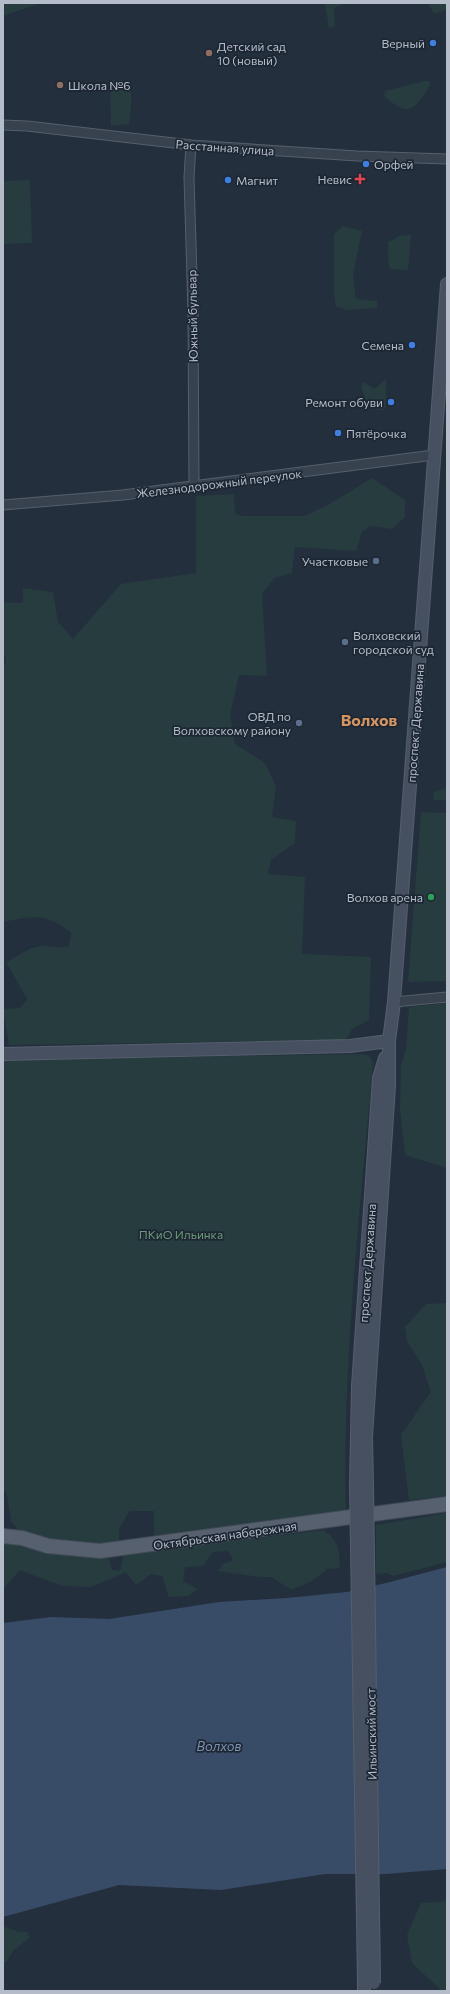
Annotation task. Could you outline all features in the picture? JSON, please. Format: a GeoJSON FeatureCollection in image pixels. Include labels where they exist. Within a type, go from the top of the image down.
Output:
{"type":"FeatureCollection","features":[{"type":"Feature","properties":{"kind":"main road","name":"проспект Державина"},"geometry":{"type":"LineString","coordinates":[[361,1485],[366,1436],[389,1086],[389,1041],[394,1002],[434,455],[442,412],[447,284]]}},
{"type":"Feature","properties":{"kind":"main road"},"geometry":{"type":"LineString","coordinates":[[3,1054],[350,1046],[389,1041]]}},
{"type":"Feature","properties":{"kind":"main road","name":"Ильинский мост"},"geometry":{"type":"LineString","coordinates":[[361,1485],[369,1987]]}},
{"type":"Feature","properties":{"kind":"main road","name":"Октябрьская набережная"},"geometry":{"type":"LineString","coordinates":[[3,1536],[22,1538],[48,1546],[100,1551],[447,1504]]}},
{"type":"Feature","properties":{"kind":"main road"},"geometry":{"type":"LineString","coordinates":[[3,1527],[8,1532],[22,1538]]}},
{"type":"Feature","properties":{"kind":"street","name":"Расстанная улица"},"geometry":{"type":"LineString","coordinates":[[3,125],[28,126],[190,145],[350,155],[447,159]]}},
{"type":"Feature","properties":{"kind":"street","name":"Южный бульвар"},"geometry":{"type":"LineString","coordinates":[[190,145],[189,177],[193,312],[194,486]]}},
{"type":"Feature","properties":{"kind":"street","name":"Железнодорожный переулок"},"geometry":{"type":"LineString","coordinates":[[3,505],[123,495],[434,455]]}},
{"type":"Feature","properties":{"kind":"street"},"geometry":{"type":"LineString","coordinates":[[394,1002],[447,997]]}},
{"type":"Feature","properties":{"kind":"green space"},"geometry":{"type":"Polygon","coordinates":[[[3,3],[41,3],[3,16],[3,3]]]}},
{"type":"Feature","properties":{"kind":"green space"},"geometry":{"type":"Polygon","coordinates":[[[325,3],[346,3],[334,8],[335,26],[329,28],[325,3]]]}},
{"type":"Feature","properties":{"kind":"green space"},"geometry":{"type":"Polygon","coordinates":[[[428,3],[447,3],[447,9],[434,14],[428,3]]]}},
{"type":"Feature","properties":{"kind":"green space"},"geometry":{"type":"Polygon","coordinates":[[[110,80],[123,80],[129,85],[131,102],[129,124],[111,126],[110,80]]]}},
{"type":"Feature","properties":{"kind":"green space"},"geometry":{"type":"Polygon","coordinates":[[[429,81],[430,85],[420,101],[415,106],[410,108],[405,109],[399,107],[384,96],[385,91],[429,81]]]}},
{"type":"Feature","properties":{"kind":"green space"},"geometry":{"type":"Polygon","coordinates":[[[30,180],[32,243],[3,244],[3,181],[30,180]]]}},
{"type":"Feature","properties":{"kind":"green space"},"geometry":{"type":"Polygon","coordinates":[[[343,226],[362,231],[353,275],[356,299],[377,301],[377,308],[346,310],[336,306],[334,292],[334,234],[343,226]]]}},
{"type":"Feature","properties":{"kind":"green space"},"geometry":{"type":"Polygon","coordinates":[[[411,235],[408,270],[390,269],[388,260],[388,242],[400,236],[411,235]]]}},
{"type":"Feature","properties":{"kind":"green space"},"geometry":{"type":"Polygon","coordinates":[[[386,379],[386,407],[383,410],[374,409],[367,406],[361,386],[364,382],[374,389],[386,379]]]}},
{"type":"Feature","properties":{"kind":"green space"},"geometry":{"type":"Polygon","coordinates":[[[372,478],[405,500],[405,517],[392,529],[370,526],[362,532],[356,551],[295,547],[292,573],[274,578],[262,594],[267,676],[239,675],[230,715],[235,744],[265,763],[276,787],[272,817],[296,821],[295,843],[271,860],[268,874],[305,877],[302,954],[371,957],[369,1020],[352,1029],[346,1040],[9,1045],[3,1009],[20,1008],[27,999],[6,962],[34,947],[69,946],[71,933],[54,922],[39,917],[22,918],[3,922],[3,669],[6,658],[3,654],[3,602],[23,603],[23,588],[53,592],[58,622],[73,639],[121,584],[196,573],[196,496],[234,494],[235,514],[243,516],[304,516],[328,505],[372,478]]]}},
{"type":"Feature","properties":{"kind":"green space"},"geometry":{"type":"Polygon","coordinates":[[[447,788],[447,800],[433,800],[434,792],[447,788]]]}},
{"type":"Feature","properties":{"kind":"green space","name":"Волхов арена"},"geometry":{"type":"Polygon","coordinates":[[[421,812],[447,813],[447,981],[408,982],[421,812]]]}},
{"type":"Feature","properties":{"kind":"green space"},"geometry":{"type":"Polygon","coordinates":[[[447,1003],[447,1168],[405,1155],[400,1110],[401,1066],[406,1049],[409,1007],[447,1003]]]}},
{"type":"Feature","properties":{"kind":"green space","name":"ПКиО Ильинка"},"geometry":{"type":"Polygon","coordinates":[[[361,1054],[369,1056],[373,1063],[349,1344],[345,1457],[346,1513],[154,1536],[154,1511],[130,1511],[119,1528],[119,1541],[101,1543],[77,1543],[20,1532],[11,1521],[7,1495],[3,1487],[3,1060],[361,1054]]]}},
{"type":"Feature","properties":{"kind":"green space"},"geometry":{"type":"Polygon","coordinates":[[[447,1303],[447,1496],[409,1500],[401,1435],[431,1392],[422,1365],[407,1341],[405,1327],[426,1304],[447,1303]]]}},
{"type":"Feature","properties":{"kind":"green space"},"geometry":{"type":"Polygon","coordinates":[[[447,1513],[447,1562],[393,1576],[387,1573],[376,1574],[376,1525],[447,1513]]]}},
{"type":"Feature","properties":{"kind":"green space"},"geometry":{"type":"Polygon","coordinates":[[[324,1530],[333,1538],[337,1546],[340,1568],[327,1569],[312,1581],[291,1590],[272,1577],[260,1577],[218,1571],[223,1564],[233,1560],[228,1551],[213,1552],[203,1566],[185,1567],[183,1581],[198,1589],[188,1596],[169,1597],[162,1576],[151,1574],[136,1585],[126,1572],[91,1587],[62,1586],[20,1570],[3,1589],[3,1543],[56,1548],[109,1559],[112,1570],[120,1571],[124,1554],[324,1530]]]}},
{"type":"Feature","properties":{"kind":"green space"},"geometry":{"type":"Polygon","coordinates":[[[447,1901],[447,1991],[442,1991],[412,1963],[407,1935],[421,1903],[447,1901]]]}},
{"type":"Feature","properties":{"kind":"green space"},"geometry":{"type":"Polygon","coordinates":[[[3,1926],[19,1932],[27,1932],[30,1937],[13,1951],[8,1960],[3,1963],[3,1926]]]}},
{"type":"Feature","properties":{"kind":"water","name":"Волхов"},"geometry":{"type":"Polygon","coordinates":[[[447,1567],[447,1869],[386,1874],[325,1874],[221,1890],[119,1885],[3,1917],[3,1623],[51,1617],[109,1619],[219,1602],[287,1598],[347,1592],[447,1567]]]}},
{"type":"Feature","properties":{"kind":"place","name":"Верный"},"geometry":{"type":"Point","coordinates":[433,43]}},
{"type":"Feature","properties":{"kind":"place","name":"Детский сад 10 (новый)"},"geometry":{"type":"Point","coordinates":[209,53]}},
{"type":"Feature","properties":{"kind":"place","name":"Школа №6"},"geometry":{"type":"Point","coordinates":[60,85]}},
{"type":"Feature","properties":{"kind":"place","name":"Орфей"},"geometry":{"type":"Point","coordinates":[366,164]}},
{"type":"Feature","properties":{"kind":"place","name":"Невис"},"geometry":{"type":"Point","coordinates":[360,179]}},
{"type":"Feature","properties":{"kind":"place","name":"Магнит"},"geometry":{"type":"Point","coordinates":[228,180]}},
{"type":"Feature","properties":{"kind":"place","name":"Семена"},"geometry":{"type":"Point","coordinates":[412,345]}},
{"type":"Feature","properties":{"kind":"place","name":"Ремонт обуви"},"geometry":{"type":"Point","coordinates":[391,402]}},
{"type":"Feature","properties":{"kind":"place","name":"Пятёрочка"},"geometry":{"type":"Point","coordinates":[338,433]}},
{"type":"Feature","properties":{"kind":"place","name":"Участковые"},"geometry":{"type":"Point","coordinates":[376,561]}},
{"type":"Feature","properties":{"kind":"place","name":"Волховский городской суд"},"geometry":{"type":"Point","coordinates":[345,642]}},
{"type":"Feature","properties":{"kind":"place","name":"ОВД по Волховскому району"},"geometry":{"type":"Point","coordinates":[299,723]}},
{"type":"Feature","properties":{"kind":"place","name":"Волхов арена"},"geometry":{"type":"Point","coordinates":[431,897]}},
{"type":"Feature","properties":{"kind":"district","name":"Волхов"},"geometry":{"type":"Point","coordinates":[369,719]}}]}
